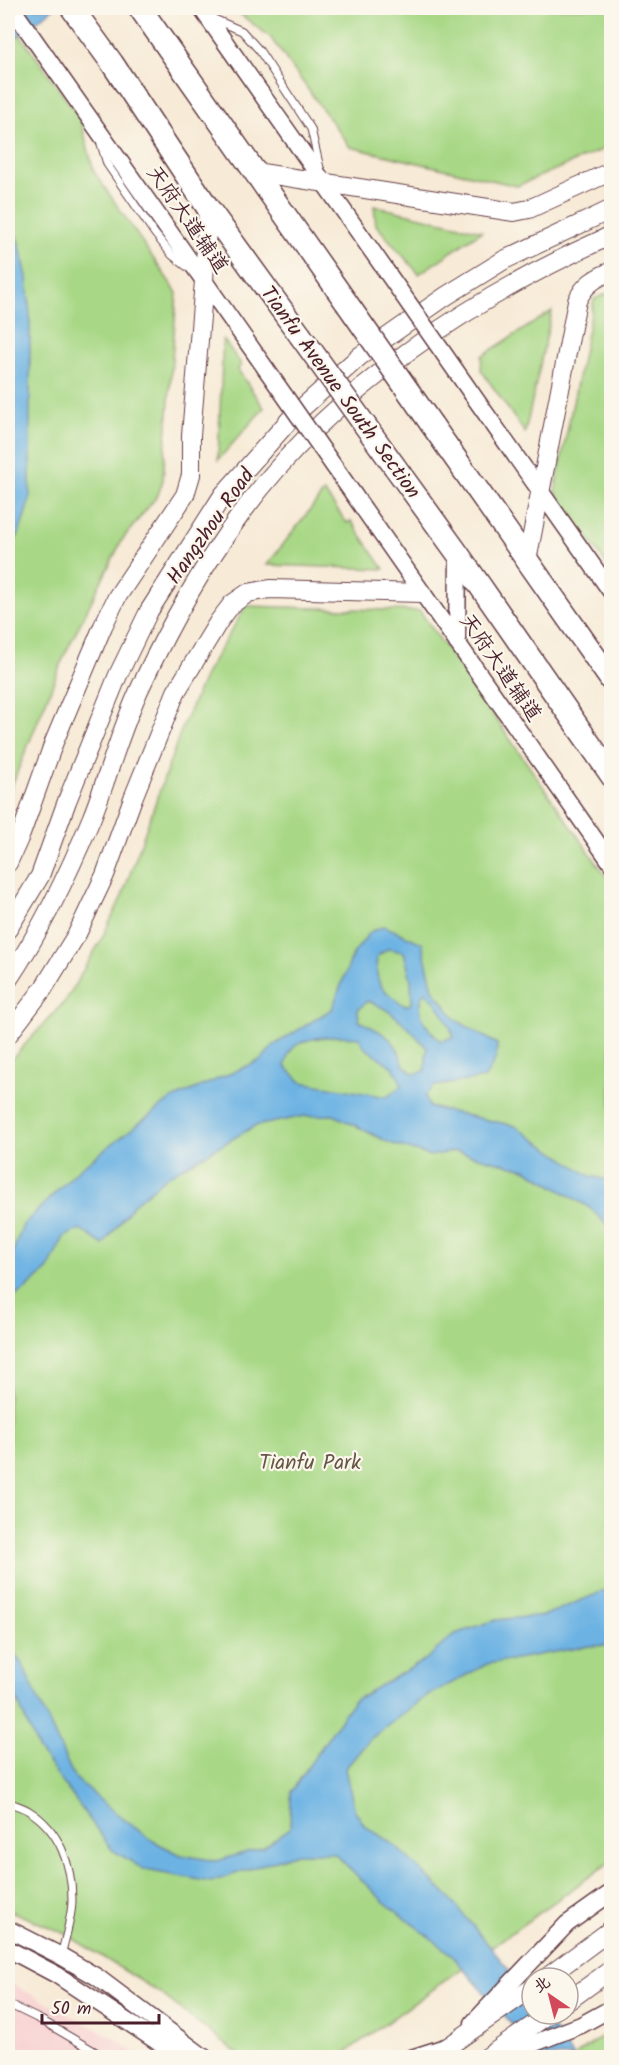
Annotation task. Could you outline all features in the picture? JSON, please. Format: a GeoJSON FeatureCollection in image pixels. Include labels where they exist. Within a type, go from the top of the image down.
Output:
{"type":"FeatureCollection","features":[{"type":"Feature","properties":{"kind":"highway","name":"Tianfu Avenue South Section"},"geometry":{"type":"LineString","coordinates":[[72,8],[112,63],[208,208],[458,554],[612,776]]}},
{"type":"Feature","properties":{"kind":"highway"},"geometry":{"type":"LineString","coordinates":[[140,8],[612,681]]}},
{"type":"Feature","properties":{"kind":"main road"},"geometry":{"type":"LineString","coordinates":[[255,172],[514,212],[529,209],[612,171]]}},
{"type":"Feature","properties":{"kind":"main road"},"geometry":{"type":"LineString","coordinates":[[8,862],[21,834],[54,742],[103,626],[117,597],[185,495],[191,475],[191,435],[208,208]]}},
{"type":"Feature","properties":{"kind":"main road","name":"Hangzhou Road"},"geometry":{"type":"LineString","coordinates":[[8,929],[40,876],[67,801],[114,685],[149,611],[223,495],[293,416],[360,356],[446,296],[504,260],[612,209]]}},
{"type":"Feature","properties":{"kind":"main road","name":"Hangzhou Road"},"geometry":{"type":"LineString","coordinates":[[8,980],[24,956],[59,891],[92,816],[140,688],[171,626],[206,566],[241,513],[279,468],[314,432],[376,376],[460,316],[496,294],[577,250],[612,235]]}},
{"type":"Feature","properties":{"kind":"main road"},"geometry":{"type":"LineString","coordinates":[[528,561],[577,301],[582,289],[612,271]]}},
{"type":"Feature","properties":{"kind":"main road"},"geometry":{"type":"LineString","coordinates":[[8,1035],[43,989],[77,934],[105,875],[133,798],[176,693],[219,621],[232,604],[248,593],[270,589],[422,592]]}},
{"type":"Feature","properties":{"kind":"main road"},"geometry":{"type":"LineString","coordinates":[[563,1966],[612,1929]]}},
{"type":"Feature","properties":{"kind":"main road"},"geometry":{"type":"LineString","coordinates":[[580,1992],[612,1969]]}},
{"type":"Feature","properties":{"kind":"main road"},"geometry":{"type":"LineString","coordinates":[[432,2058],[520,1996]]}},
{"type":"Feature","properties":{"kind":"main road"},"geometry":{"type":"LineString","coordinates":[[486,2058],[532,2026]]}},
{"type":"Feature","properties":{"kind":"street","name":"天府大道辅道"},"geometry":{"type":"LineString","coordinates":[[12,8],[612,864]]}},
{"type":"Feature","properties":{"kind":"street"},"geometry":{"type":"LineString","coordinates":[[204,12],[612,593]]}},
{"type":"Feature","properties":{"kind":"street"},"geometry":{"type":"LineString","coordinates":[[457,643],[458,554]]}},
{"type":"Feature","properties":{"kind":"street"},"geometry":{"type":"LineString","coordinates":[[411,2058],[452,2044],[567,1924],[612,1892]]}},
{"type":"Feature","properties":{"kind":"street"},"geometry":{"type":"LineString","coordinates":[[8,1929],[97,1977],[205,2058]]}},
{"type":"Feature","properties":{"kind":"street"},"geometry":{"type":"LineString","coordinates":[[8,1949],[57,1975],[182,2058]]}},
{"type":"Feature","properties":{"kind":"street"},"geometry":{"type":"LineString","coordinates":[[496,2058],[580,2025],[612,2008]]}},
{"type":"Feature","properties":{"kind":"lane"},"geometry":{"type":"LineString","coordinates":[[204,12],[242,32],[259,50],[311,129],[324,182]]}},
{"type":"Feature","properties":{"kind":"lane"},"geometry":{"type":"LineString","coordinates":[[8,1802],[29,1811],[51,1830],[68,1864],[72,1902],[61,1956]]}},
{"type":"Feature","properties":{"kind":"lane"},"geometry":{"type":"LineString","coordinates":[[8,2004],[106,2058]]}},
{"type":"Feature","properties":{"kind":"shaded area"},"geometry":{"type":"Polygon","coordinates":[[[8,1982],[114,2038],[140,2057],[8,2057],[8,1982]]]}},
{"type":"Feature","properties":{"kind":"green space"},"geometry":{"type":"Polygon","coordinates":[[[232,8],[611,8],[611,146],[517,186],[350,147],[270,37],[232,8]]]}},
{"type":"Feature","properties":{"kind":"green space"},"geometry":{"type":"Polygon","coordinates":[[[8,18],[80,118],[94,172],[177,293],[163,480],[158,495],[122,540],[65,654],[8,795],[8,18]]]}},
{"type":"Feature","properties":{"kind":"green space"},"geometry":{"type":"Polygon","coordinates":[[[374,206],[482,231],[419,274],[376,225],[374,206]]]}},
{"type":"Feature","properties":{"kind":"green space"},"geometry":{"type":"Polygon","coordinates":[[[611,292],[611,571],[555,491],[594,299],[611,292]]]}},
{"type":"Feature","properties":{"kind":"green space"},"geometry":{"type":"Polygon","coordinates":[[[552,311],[525,433],[481,370],[482,356],[552,311]]]}},
{"type":"Feature","properties":{"kind":"green space"},"geometry":{"type":"Polygon","coordinates":[[[223,339],[241,364],[238,370],[264,408],[218,460],[223,339]]]}},
{"type":"Feature","properties":{"kind":"green space"},"geometry":{"type":"Polygon","coordinates":[[[324,492],[347,523],[351,521],[384,569],[267,565],[324,492]]]}},
{"type":"Feature","properties":{"kind":"green space","name":"Tianfu Park"},"geometry":{"type":"Polygon","coordinates":[[[246,606],[420,611],[611,883],[611,1861],[339,2057],[242,2057],[160,1993],[66,1934],[8,1910],[8,1063],[66,1000],[101,940],[123,894],[183,725],[207,671],[246,606]]]}},
{"type":"Feature","properties":{"kind":"green space"},"geometry":{"type":"Polygon","coordinates":[[[611,2030],[611,2057],[572,2058],[611,2030]]]}},
{"type":"Feature","properties":{"kind":"water"},"geometry":{"type":"Polygon","coordinates":[[[8,8],[54,8],[8,44],[8,8]]]}},
{"type":"Feature","properties":{"kind":"water"},"geometry":{"type":"Polygon","coordinates":[[[8,216],[20,246],[27,277],[30,316],[30,499],[19,534],[8,552],[8,216]]]}},
{"type":"Feature","properties":{"kind":"water"},"geometry":{"type":"Polygon","coordinates":[[[384,926],[422,943],[433,989],[456,1020],[497,1044],[496,1058],[485,1078],[435,1086],[425,1095],[429,1107],[515,1126],[590,1176],[611,1181],[611,1229],[590,1208],[525,1169],[455,1151],[430,1156],[390,1143],[334,1115],[305,1116],[255,1126],[169,1175],[135,1203],[103,1245],[80,1229],[64,1237],[48,1269],[26,1289],[8,1301],[8,1261],[23,1225],[79,1169],[170,1100],[261,1060],[274,1045],[332,1009],[353,954],[370,932],[384,926]],[[388,949],[377,956],[377,974],[381,986],[390,996],[405,1006],[412,1003],[411,980],[404,952],[388,949]],[[425,992],[421,1013],[430,1031],[441,1041],[454,1037],[435,1001],[425,992]],[[367,1001],[358,1010],[359,1021],[391,1040],[406,1067],[414,1074],[425,1071],[427,1048],[400,1020],[385,1009],[367,1001]],[[339,1036],[312,1039],[294,1047],[289,1053],[285,1066],[301,1082],[387,1097],[402,1085],[393,1067],[365,1048],[359,1038],[339,1036]]]}},
{"type":"Feature","properties":{"kind":"water"},"geometry":{"type":"Polygon","coordinates":[[[611,1588],[611,1645],[590,1646],[487,1664],[422,1699],[369,1740],[345,1769],[355,1811],[365,1826],[393,1844],[450,1898],[520,1983],[520,2026],[552,2026],[573,2057],[533,2057],[511,2023],[450,1953],[383,1901],[334,1853],[297,1853],[211,1882],[145,1870],[112,1850],[38,1749],[8,1679],[8,1643],[23,1666],[74,1777],[151,1840],[181,1855],[217,1861],[264,1847],[290,1828],[291,1792],[353,1701],[425,1660],[455,1634],[496,1620],[545,1615],[611,1588]]]}}]}
